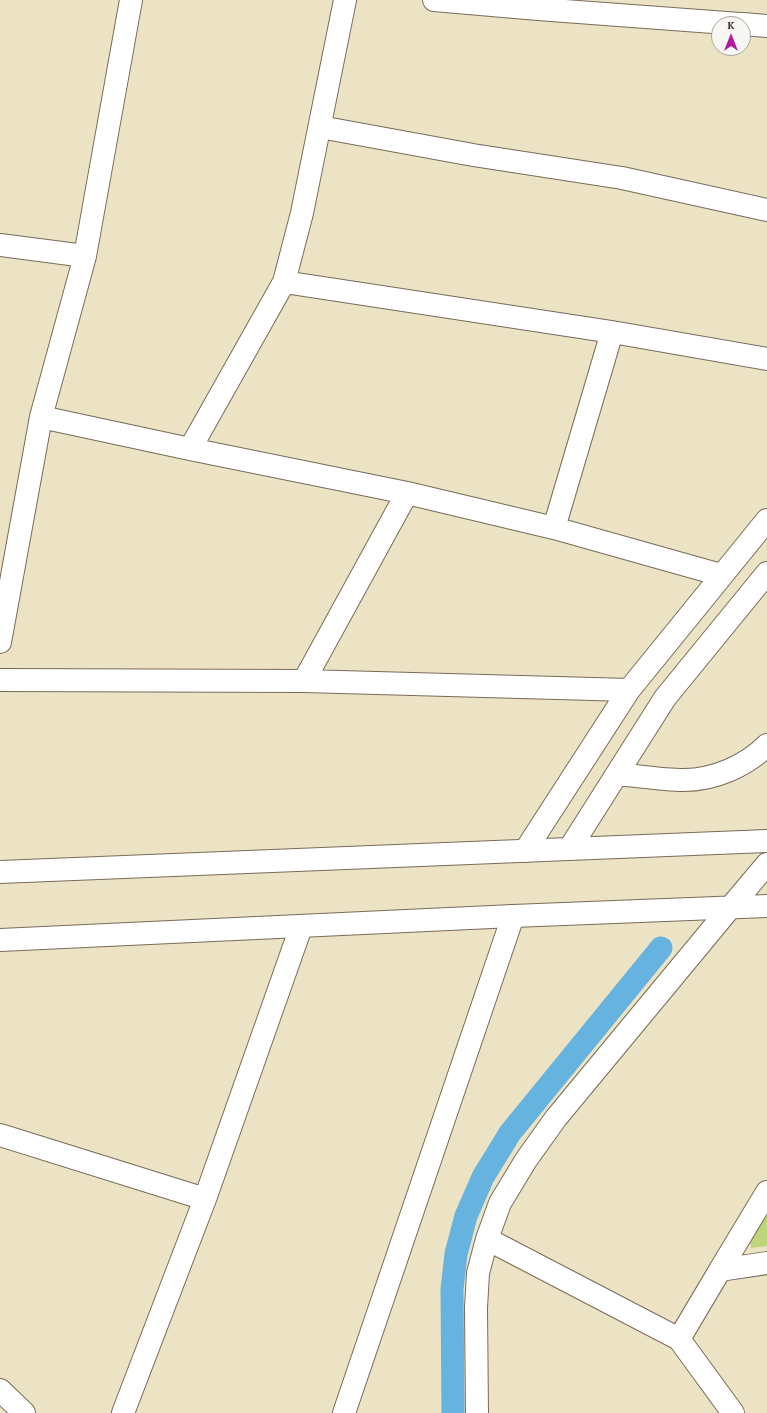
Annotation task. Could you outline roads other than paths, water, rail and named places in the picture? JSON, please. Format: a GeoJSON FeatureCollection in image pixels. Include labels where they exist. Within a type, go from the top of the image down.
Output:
{"type":"FeatureCollection","features":[{"type":"Feature","properties":{"kind":"street"},"geometry":{"type":"LineString","coordinates":[[0,642],[41,417],[84,256],[131,0]]}},
{"type":"Feature","properties":{"kind":"street"},"geometry":{"type":"LineString","coordinates":[[190,449],[284,282],[302,212],[346,0]]}},
{"type":"Feature","properties":{"kind":"street"},"geometry":{"type":"LineString","coordinates":[[434,0],[539,5],[711,21]]}},
{"type":"Feature","properties":{"kind":"street"},"geometry":{"type":"LineString","coordinates":[[751,25],[767,26]]}},
{"type":"Feature","properties":{"kind":"street"},"geometry":{"type":"LineString","coordinates":[[320,127],[474,155],[622,178],[767,210]]}},
{"type":"Feature","properties":{"kind":"street"},"geometry":{"type":"LineString","coordinates":[[0,245],[84,256]]}},
{"type":"Feature","properties":{"kind":"street"},"geometry":{"type":"LineString","coordinates":[[284,282],[612,332],[767,360]]}},
{"type":"Feature","properties":{"kind":"street"},"geometry":{"type":"LineString","coordinates":[[554,528],[612,332]]}},
{"type":"Feature","properties":{"kind":"street"},"geometry":{"type":"LineString","coordinates":[[41,417],[408,493],[554,528],[721,575]]}},
{"type":"Feature","properties":{"kind":"street"},"geometry":{"type":"LineString","coordinates":[[304,681],[408,493]]}},
{"type":"Feature","properties":{"kind":"street"},"geometry":{"type":"LineString","coordinates":[[525,851],[629,690],[767,520]]}},
{"type":"Feature","properties":{"kind":"street"},"geometry":{"type":"LineString","coordinates":[[570,848],[665,698],[767,573]]}},
{"type":"Feature","properties":{"kind":"street"},"geometry":{"type":"LineString","coordinates":[[0,680],[304,681],[629,690]]}},
{"type":"Feature","properties":{"kind":"street"},"geometry":{"type":"LineString","coordinates":[[617,774],[684,780],[716,775],[747,760],[767,745]]}},
{"type":"Feature","properties":{"kind":"street"},"geometry":{"type":"LineString","coordinates":[[0,872],[767,841]]}},
{"type":"Feature","properties":{"kind":"street"},"geometry":{"type":"LineString","coordinates":[[477,1413],[476,1308],[478,1273],[487,1239],[500,1203],[526,1160],[556,1118],[767,864]]}},
{"type":"Feature","properties":{"kind":"street"},"geometry":{"type":"LineString","coordinates":[[0,940],[513,916],[729,909],[767,906]]}},
{"type":"Feature","properties":{"kind":"street"},"geometry":{"type":"LineString","coordinates":[[344,1413],[513,916]]}},
{"type":"Feature","properties":{"kind":"street"},"geometry":{"type":"LineString","coordinates":[[123,1413],[205,1199],[301,927]]}},
{"type":"Feature","properties":{"kind":"street"},"geometry":{"type":"LineString","coordinates":[[0,1135],[205,1199]]}},
{"type":"Feature","properties":{"kind":"street"},"geometry":{"type":"LineString","coordinates":[[679,1339],[767,1192]]}},
{"type":"Feature","properties":{"kind":"street"},"geometry":{"type":"LineString","coordinates":[[487,1239],[679,1339],[733,1413]]}},
{"type":"Feature","properties":{"kind":"street"},"geometry":{"type":"LineString","coordinates":[[720,1270],[767,1263]]}},
{"type":"Feature","properties":{"kind":"street"},"geometry":{"type":"LineString","coordinates":[[0,1390],[24,1413]]}},
{"type":"Feature","properties":{"kind":"waterway"},"geometry":{"type":"LineString","coordinates":[[453,1413],[452,1289],[456,1254],[466,1216],[483,1177],[510,1133],[661,948]]}}]}
